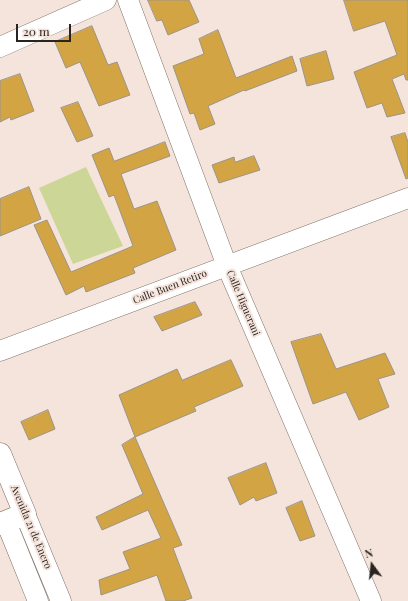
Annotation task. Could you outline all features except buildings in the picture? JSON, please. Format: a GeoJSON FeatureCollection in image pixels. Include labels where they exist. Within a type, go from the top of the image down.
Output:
{"type":"FeatureCollection","features":[{"type":"Feature","properties":{"kind":"street"},"geometry":{"type":"LineString","coordinates":[[0,47],[106,0]]}},
{"type":"Feature","properties":{"kind":"street","name":"Calle Higuerani"},"geometry":{"type":"LineString","coordinates":[[128,0],[227,266],[371,601]]}},
{"type":"Feature","properties":{"kind":"street","name":"Calle Buen Retiro"},"geometry":{"type":"LineString","coordinates":[[0,351],[408,198]]}},
{"type":"Feature","properties":{"kind":"street","name":"Avenida 21 de Enero"},"geometry":{"type":"LineString","coordinates":[[0,454],[8,517],[38,601]]}},
{"type":"Feature","properties":{"kind":"street","name":"Avenida 21 de Enero"},"geometry":{"type":"LineString","coordinates":[[8,517],[62,601]]}},
{"type":"Feature","properties":{"kind":"green space"},"geometry":{"type":"Polygon","coordinates":[[[86,167],[123,246],[73,264],[39,188],[86,167]]]}}]}
